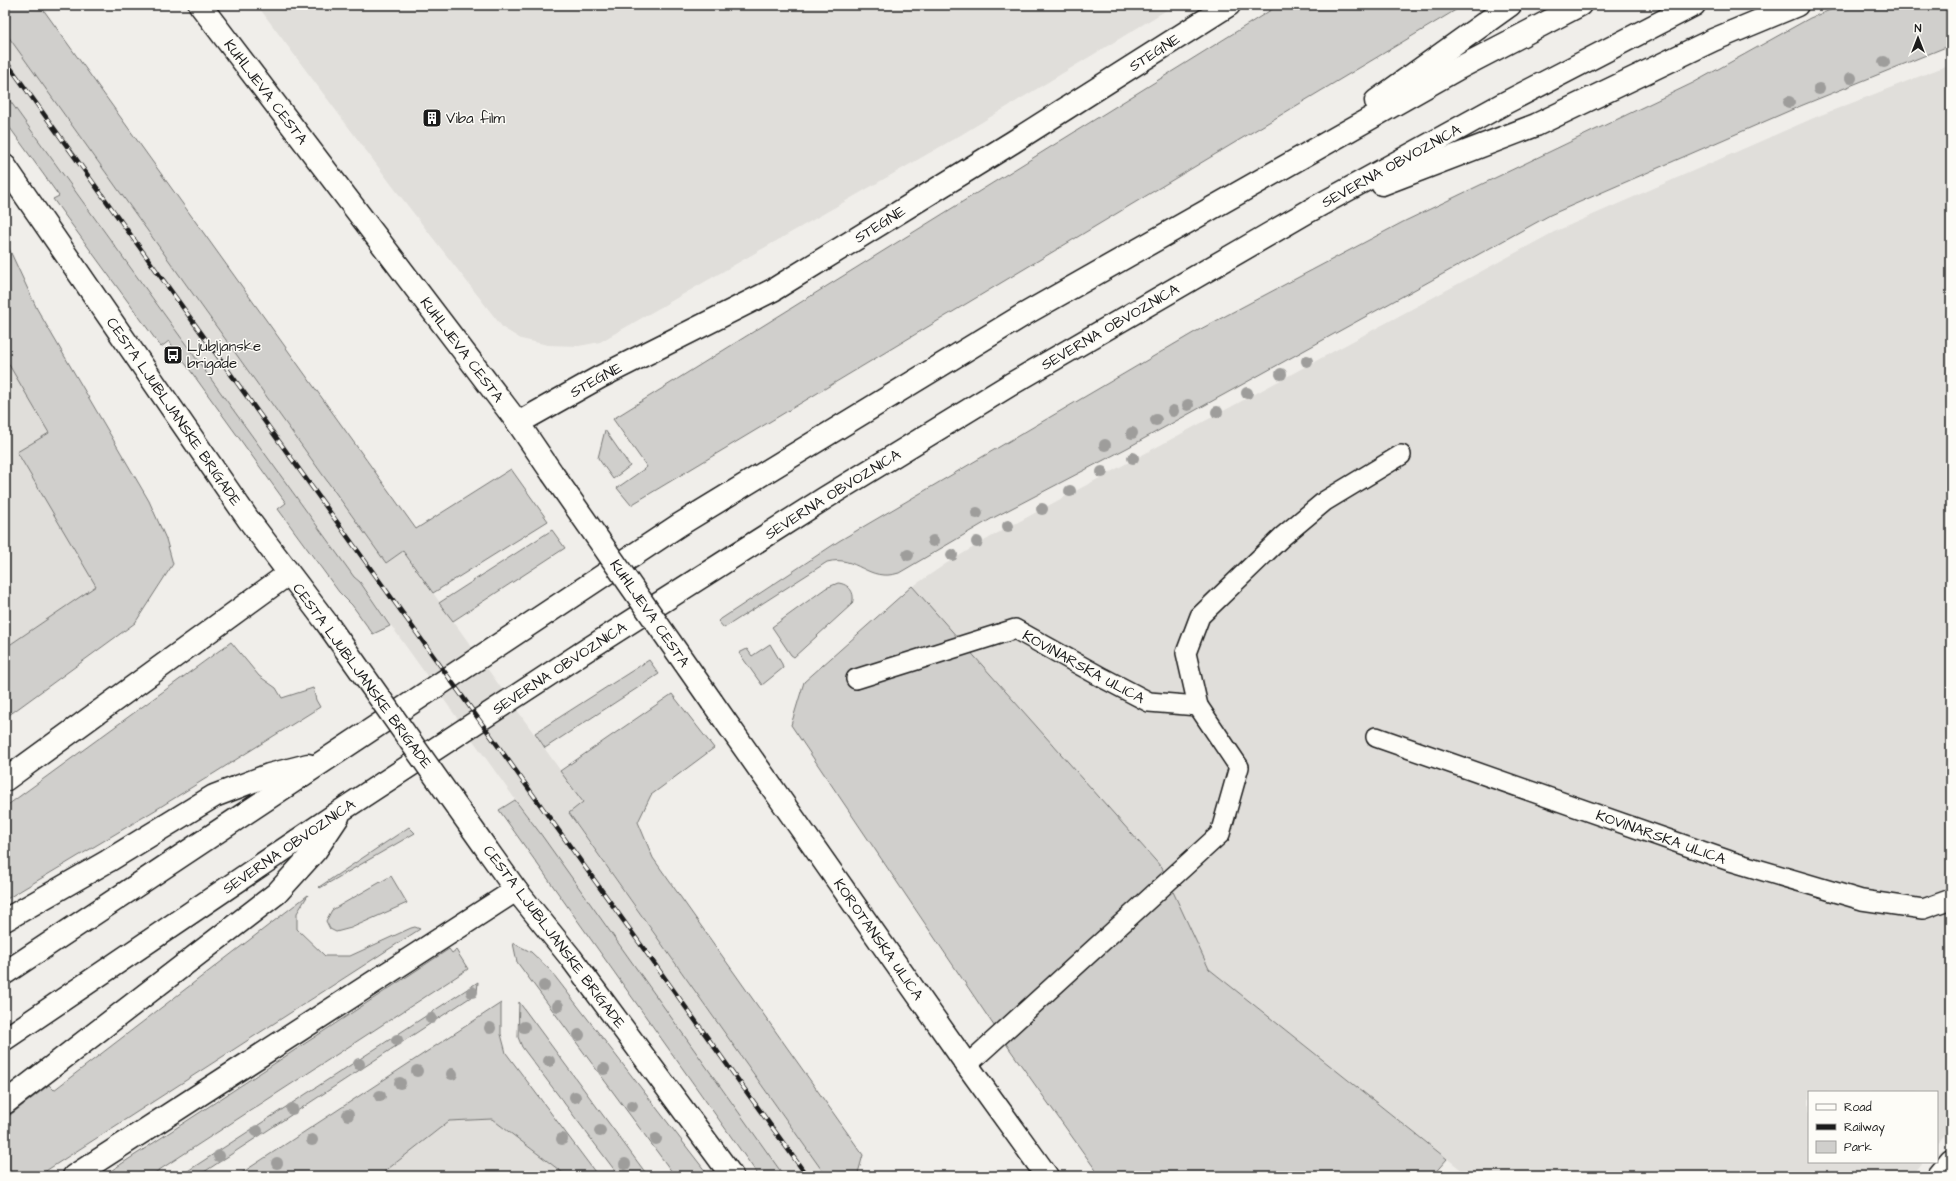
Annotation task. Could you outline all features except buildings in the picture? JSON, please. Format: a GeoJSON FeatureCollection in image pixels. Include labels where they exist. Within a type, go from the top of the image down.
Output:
{"type":"FeatureCollection","features":[{"type":"Feature","properties":{"kind":"main road","name":"KUHLJEVA CESTA"},"geometry":{"type":"LineString","coordinates":[[200,5],[518,423],[712,702]]}},
{"type":"Feature","properties":{"kind":"main road","name":"STEGNE"},"geometry":{"type":"LineString","coordinates":[[518,423],[600,378],[773,290],[1013,142],[1229,5]]}},
{"type":"Feature","properties":{"kind":"main road"},"geometry":{"type":"LineString","coordinates":[[1296,159],[1510,5]]}},
{"type":"Feature","properties":{"kind":"main road"},"geometry":{"type":"LineString","coordinates":[[5,973],[679,525],[1025,314],[1296,159],[1459,68],[1580,5]]}},
{"type":"Feature","properties":{"kind":"main road","name":"SEVERNA OBVOZNICA"},"geometry":{"type":"LineString","coordinates":[[5,1039],[345,808],[588,649],[832,494],[1012,383],[1309,212],[1503,104],[1694,5]]}},
{"type":"Feature","properties":{"kind":"main road"},"geometry":{"type":"LineString","coordinates":[[1309,212],[1536,125],[1713,40],[1797,5]]}},
{"type":"Feature","properties":{"kind":"main road","name":"CESTA LJUBLJANSKE BRIGADE"},"geometry":{"type":"LineString","coordinates":[[5,166],[248,519],[288,574],[326,622],[516,890],[570,958],[732,1176]]}},
{"type":"Feature","properties":{"kind":"main road"},"geometry":{"type":"LineString","coordinates":[[5,780],[288,574]]}},
{"type":"Feature","properties":{"kind":"main road","name":"KOROTANSKA ULICA"},"geometry":{"type":"LineString","coordinates":[[712,702],[967,1065],[1048,1176]]}},
{"type":"Feature","properties":{"kind":"main road"},"geometry":{"type":"LineString","coordinates":[[5,920],[108,861],[214,796],[269,775],[323,761]]}},
{"type":"Feature","properties":{"kind":"main road"},"geometry":{"type":"LineString","coordinates":[[5,1103],[277,893],[316,850],[345,808]]}},
{"type":"Feature","properties":{"kind":"main road"},"geometry":{"type":"LineString","coordinates":[[74,1176],[516,890]]}},
{"type":"Feature","properties":{"kind":"main road"},"geometry":{"type":"LineString","coordinates":[[1938,1176],[1951,1160]]}},
{"type":"Feature","properties":{"kind":"lane"},"geometry":{"type":"LineString","coordinates":[[967,1065],[1220,834],[1239,767],[1198,706],[1186,653],[1200,616],[1282,537],[1325,501],[1401,455]]}},
{"type":"Feature","properties":{"kind":"lane","name":"KOVINARSKA ULICA"},"geometry":{"type":"LineString","coordinates":[[856,679],[1014,629],[1150,702],[1198,706]]}},
{"type":"Feature","properties":{"kind":"lane","name":"KOVINARSKA ULICA"},"geometry":{"type":"LineString","coordinates":[[1376,737],[1730,861],[1862,900],[1923,909],[1951,899]]}},
{"type":"Feature","properties":{"kind":"shaded area"},"geometry":{"type":"Polygon","coordinates":[[[257,5],[1175,5],[959,136],[600,342],[579,346],[548,345],[521,339],[503,328],[394,188],[257,5]]]}},
{"type":"Feature","properties":{"kind":"shaded area"},"geometry":{"type":"Polygon","coordinates":[[[5,32],[386,563],[403,551],[583,802],[569,814],[826,1176],[784,1176],[360,582],[354,577],[5,94],[5,32]]]}},
{"type":"Feature","properties":{"kind":"shaded area"},"geometry":{"type":"Polygon","coordinates":[[[1951,64],[1951,1127],[1938,1143],[1938,1091],[1808,1091],[1808,1163],[1921,1163],[1911,1176],[1469,1176],[1209,969],[1162,868],[912,587],[947,563],[996,534],[1554,232],[1816,117],[1951,64]]]}},
{"type":"Feature","properties":{"kind":"shaded area"},"geometry":{"type":"Polygon","coordinates":[[[5,240],[37,309],[149,501],[166,539],[5,648],[5,240]]]}},
{"type":"Feature","properties":{"kind":"shaded area"},"geometry":{"type":"Polygon","coordinates":[[[493,1119],[567,1176],[379,1176],[449,1121],[493,1119]]]}},
{"type":"Feature","properties":{"kind":"green space"},"geometry":{"type":"Polygon","coordinates":[[[5,5],[40,5],[416,529],[511,469],[548,521],[433,593],[403,551],[386,563],[5,32],[5,5]]]}},
{"type":"Feature","properties":{"kind":"green space"},"geometry":{"type":"Polygon","coordinates":[[[1279,5],[1464,5],[631,505],[617,488],[647,467],[613,419],[1279,5]]]}},
{"type":"Feature","properties":{"kind":"green space"},"geometry":{"type":"Polygon","coordinates":[[[1843,5],[1951,5],[1951,45],[1798,107],[1550,215],[1127,448],[991,519],[899,573],[888,575],[878,574],[846,562],[827,562],[724,628],[718,621],[839,541],[1195,332],[1403,222],[1693,83],[1810,18],[1843,5]]]}},
{"type":"Feature","properties":{"kind":"green space"},"geometry":{"type":"Polygon","coordinates":[[[5,94],[354,577],[360,582],[390,626],[373,634],[352,605],[339,592],[278,509],[286,503],[169,341],[161,347],[53,199],[59,196],[5,121],[5,94]]]}},
{"type":"Feature","properties":{"kind":"green space"},"geometry":{"type":"Polygon","coordinates":[[[5,240],[37,309],[149,501],[166,539],[173,564],[135,623],[5,718],[5,648],[96,586],[17,452],[49,433],[5,358],[5,240]]]}},
{"type":"Feature","properties":{"kind":"green space"},"geometry":{"type":"Polygon","coordinates":[[[605,430],[630,466],[613,479],[598,458],[605,430]]]}},
{"type":"Feature","properties":{"kind":"green space"},"geometry":{"type":"Polygon","coordinates":[[[552,530],[565,548],[453,621],[439,603],[552,530]]]}},
{"type":"Feature","properties":{"kind":"green space"},"geometry":{"type":"Polygon","coordinates":[[[838,583],[845,585],[851,590],[853,596],[852,604],[794,657],[791,655],[772,627],[826,588],[838,583]]]}},
{"type":"Feature","properties":{"kind":"green space"},"geometry":{"type":"Polygon","coordinates":[[[912,586],[1162,868],[1209,969],[1447,1159],[1432,1176],[1100,1176],[1011,1051],[791,725],[804,682],[912,586]]]}},
{"type":"Feature","properties":{"kind":"green space"},"geometry":{"type":"Polygon","coordinates":[[[231,642],[259,676],[276,688],[282,698],[313,688],[316,700],[320,707],[157,809],[5,900],[5,807],[231,642]]]}},
{"type":"Feature","properties":{"kind":"green space"},"geometry":{"type":"Polygon","coordinates":[[[770,644],[783,668],[762,685],[739,653],[747,649],[752,656],[770,644]]]}},
{"type":"Feature","properties":{"kind":"green space"},"geometry":{"type":"Polygon","coordinates":[[[649,660],[659,674],[545,748],[535,733],[649,660]]]}},
{"type":"Feature","properties":{"kind":"green space"},"geometry":{"type":"Polygon","coordinates":[[[672,694],[714,748],[651,795],[638,822],[653,858],[863,1155],[858,1173],[859,1176],[826,1176],[569,813],[583,802],[560,771],[672,694]]]}},
{"type":"Feature","properties":{"kind":"green space"},"geometry":{"type":"Polygon","coordinates":[[[515,800],[784,1176],[759,1176],[499,810],[515,800]]]}},
{"type":"Feature","properties":{"kind":"green space"},"geometry":{"type":"Polygon","coordinates":[[[409,827],[415,833],[320,888],[319,887],[409,827]]]}},
{"type":"Feature","properties":{"kind":"green space"},"geometry":{"type":"Polygon","coordinates":[[[391,876],[407,903],[351,928],[336,932],[330,929],[326,921],[332,910],[391,876]]]}},
{"type":"Feature","properties":{"kind":"green space"},"geometry":{"type":"Polygon","coordinates":[[[308,895],[297,913],[297,929],[325,956],[350,956],[411,928],[415,927],[420,929],[38,1176],[5,1176],[5,1119],[49,1085],[54,1090],[308,895]]]}},
{"type":"Feature","properties":{"kind":"green space"},"geometry":{"type":"Polygon","coordinates":[[[513,943],[531,952],[550,970],[709,1176],[675,1176],[517,962],[513,943]]]}},
{"type":"Feature","properties":{"kind":"green space"},"geometry":{"type":"Polygon","coordinates":[[[449,949],[452,953],[456,950],[468,969],[150,1176],[103,1176],[449,949]]]}},
{"type":"Feature","properties":{"kind":"green space"},"geometry":{"type":"Polygon","coordinates":[[[478,982],[477,993],[198,1176],[180,1176],[478,982]]]}},
{"type":"Feature","properties":{"kind":"green space"},"geometry":{"type":"Polygon","coordinates":[[[519,1002],[648,1176],[619,1176],[522,1047],[518,1037],[519,1002]]]}},
{"type":"Feature","properties":{"kind":"green space"},"geometry":{"type":"Polygon","coordinates":[[[501,1003],[501,1034],[506,1053],[598,1176],[567,1176],[492,1119],[449,1121],[379,1176],[237,1176],[501,1003]]]}},
{"type":"Feature","properties":{"kind":"railway"},"geometry":{"type":"LineString","coordinates":[[5,60],[807,1176]]}},
{"type":"Feature","properties":{"kind":"place","name":"Viba film"},"geometry":{"type":"Point","coordinates":[432,118]}},
{"type":"Feature","properties":{"kind":"place","name":"Ljubljanske brigade"},"geometry":{"type":"Point","coordinates":[173,355]}}]}
